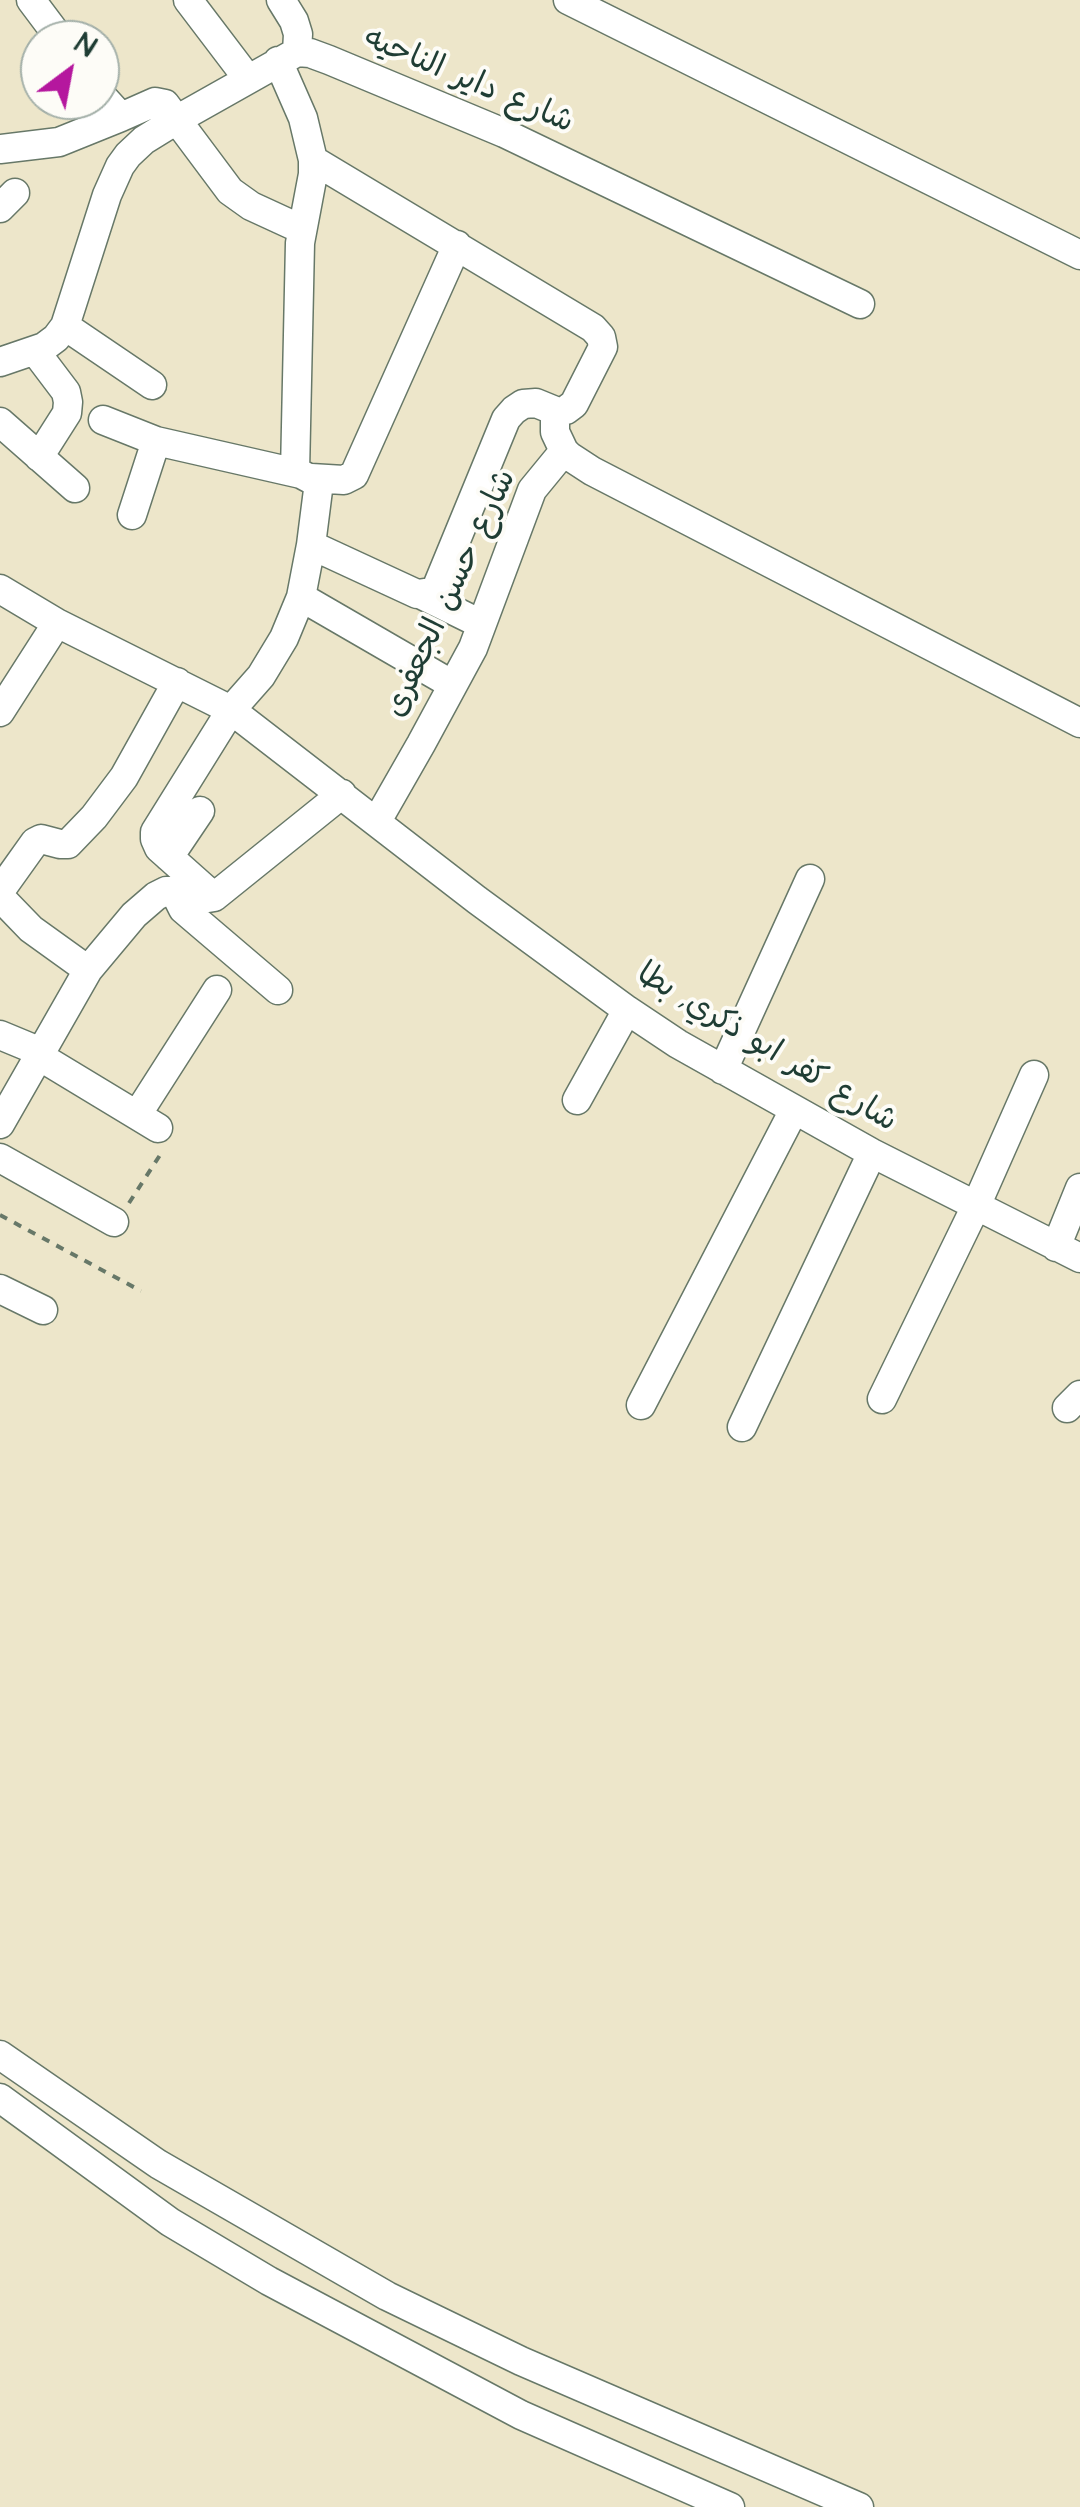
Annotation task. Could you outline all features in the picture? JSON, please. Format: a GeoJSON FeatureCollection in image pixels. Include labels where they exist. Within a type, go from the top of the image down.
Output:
{"type":"FeatureCollection","features":[{"type":"Feature","properties":{"kind":"street"},"geometry":{"type":"LineString","coordinates":[[188,0],[248,79]]}},
{"type":"Feature","properties":{"kind":"street"},"geometry":{"type":"LineString","coordinates":[[568,0],[1080,255]]}},
{"type":"Feature","properties":{"kind":"street"},"geometry":{"type":"LineString","coordinates":[[288,5],[298,34],[288,57],[313,160],[302,229],[302,475]]}},
{"type":"Feature","properties":{"kind":"street","name":"شارع داير الناحيه"},"geometry":{"type":"LineString","coordinates":[[288,57],[310,53],[504,133],[860,304]]}},
{"type":"Feature","properties":{"kind":"street"},"geometry":{"type":"LineString","coordinates":[[0,361],[35,351],[51,342],[65,326],[107,195],[120,166],[144,140],[288,57]]}},
{"type":"Feature","properties":{"kind":"street"},"geometry":{"type":"LineString","coordinates":[[0,150],[59,142],[162,102],[240,200],[302,229]]}},
{"type":"Feature","properties":{"kind":"street"},"geometry":{"type":"LineString","coordinates":[[313,160],[561,306],[593,328],[604,348],[574,404],[566,410],[558,412],[523,404],[506,419],[436,589],[422,595]]}},
{"type":"Feature","properties":{"kind":"street"},"geometry":{"type":"LineString","coordinates":[[103,420],[156,442],[302,475],[344,480],[354,475],[359,466],[457,245]]}},
{"type":"Feature","properties":{"kind":"street"},"geometry":{"type":"LineString","coordinates":[[65,326],[152,385]]}},
{"type":"Feature","properties":{"kind":"street"},"geometry":{"type":"LineString","coordinates":[[35,351],[66,392],[68,402],[67,414],[39,456]]}},
{"type":"Feature","properties":{"kind":"street"},"geometry":{"type":"LineString","coordinates":[[558,412],[555,432],[564,451],[592,472],[1080,723]]}},
{"type":"Feature","properties":{"kind":"street"},"geometry":{"type":"LineString","coordinates":[[0,422],[75,488]]}},
{"type":"Feature","properties":{"kind":"street"},"geometry":{"type":"LineString","coordinates":[[132,515],[156,442]]}},
{"type":"Feature","properties":{"kind":"street","name":"شارع حسن الجعفرى"},"geometry":{"type":"LineString","coordinates":[[377,821],[472,648],[532,490],[564,451]]}},
{"type":"Feature","properties":{"kind":"street"},"geometry":{"type":"LineString","coordinates":[[214,896],[159,848],[155,832],[231,710],[268,668],[302,597],[318,490],[316,482],[302,475]]}},
{"type":"Feature","properties":{"kind":"street"},"geometry":{"type":"LineString","coordinates":[[312,545],[481,624]]}},
{"type":"Feature","properties":{"kind":"street"},"geometry":{"type":"LineString","coordinates":[[0,589],[57,623],[231,710],[342,794],[214,896],[202,899],[166,891],[121,929],[88,970],[0,1124]]}},
{"type":"Feature","properties":{"kind":"street"},"geometry":{"type":"LineString","coordinates":[[302,597],[454,685]]}},
{"type":"Feature","properties":{"kind":"street"},"geometry":{"type":"LineString","coordinates":[[0,712],[57,623]]}},
{"type":"Feature","properties":{"kind":"street"},"geometry":{"type":"LineString","coordinates":[[88,970],[44,940],[14,913],[0,894],[35,842],[68,844],[94,817],[124,777],[177,682]]}},
{"type":"Feature","properties":{"kind":"street","name":"شارع كفر ابو ذكري, بطا"},"geometry":{"type":"LineString","coordinates":[[342,794],[477,900],[678,1044],[872,1153],[1068,1252]]}},
{"type":"Feature","properties":{"kind":"street"},"geometry":{"type":"LineString","coordinates":[[169,857],[200,811]]}},
{"type":"Feature","properties":{"kind":"street"},"geometry":{"type":"LineString","coordinates":[[722,1070],[810,879]]}},
{"type":"Feature","properties":{"kind":"street"},"geometry":{"type":"LineString","coordinates":[[174,890],[190,916],[278,990]]}},
{"type":"Feature","properties":{"kind":"street"},"geometry":{"type":"LineString","coordinates":[[0,1035],[40,1054],[147,1122],[218,990]]}},
{"type":"Feature","properties":{"kind":"street"},"geometry":{"type":"LineString","coordinates":[[577,1100],[627,1010]]}},
{"type":"Feature","properties":{"kind":"street"},"geometry":{"type":"LineString","coordinates":[[882,1399],[1034,1076]]}},
{"type":"Feature","properties":{"kind":"street"},"geometry":{"type":"LineString","coordinates":[[641,1405],[794,1110]]}},
{"type":"Feature","properties":{"kind":"street"},"geometry":{"type":"LineString","coordinates":[[742,1427],[872,1153]]}},
{"type":"Feature","properties":{"kind":"street"},"geometry":{"type":"LineString","coordinates":[[0,1158],[114,1222]]}},
{"type":"Feature","properties":{"kind":"street"},"geometry":{"type":"LineString","coordinates":[[1068,1252],[1080,1188]]}},
{"type":"Feature","properties":{"kind":"street"},"geometry":{"type":"LineString","coordinates":[[0,1289],[42,1310]]}},
{"type":"Feature","properties":{"kind":"street"},"geometry":{"type":"LineString","coordinates":[[0,2055],[171,2172],[387,2296],[521,2361],[859,2507]]}},
{"type":"Feature","properties":{"kind":"street"},"geometry":{"type":"LineString","coordinates":[[0,2098],[170,2222],[268,2281],[521,2415],[730,2507]]}},
{"type":"Feature","properties":{"kind":"path"},"geometry":{"type":"LineString","coordinates":[[114,1222],[165,1146],[166,1137],[147,1122]]}},
{"type":"Feature","properties":{"kind":"path"},"geometry":{"type":"LineString","coordinates":[[0,1215],[141,1292]]}}]}
